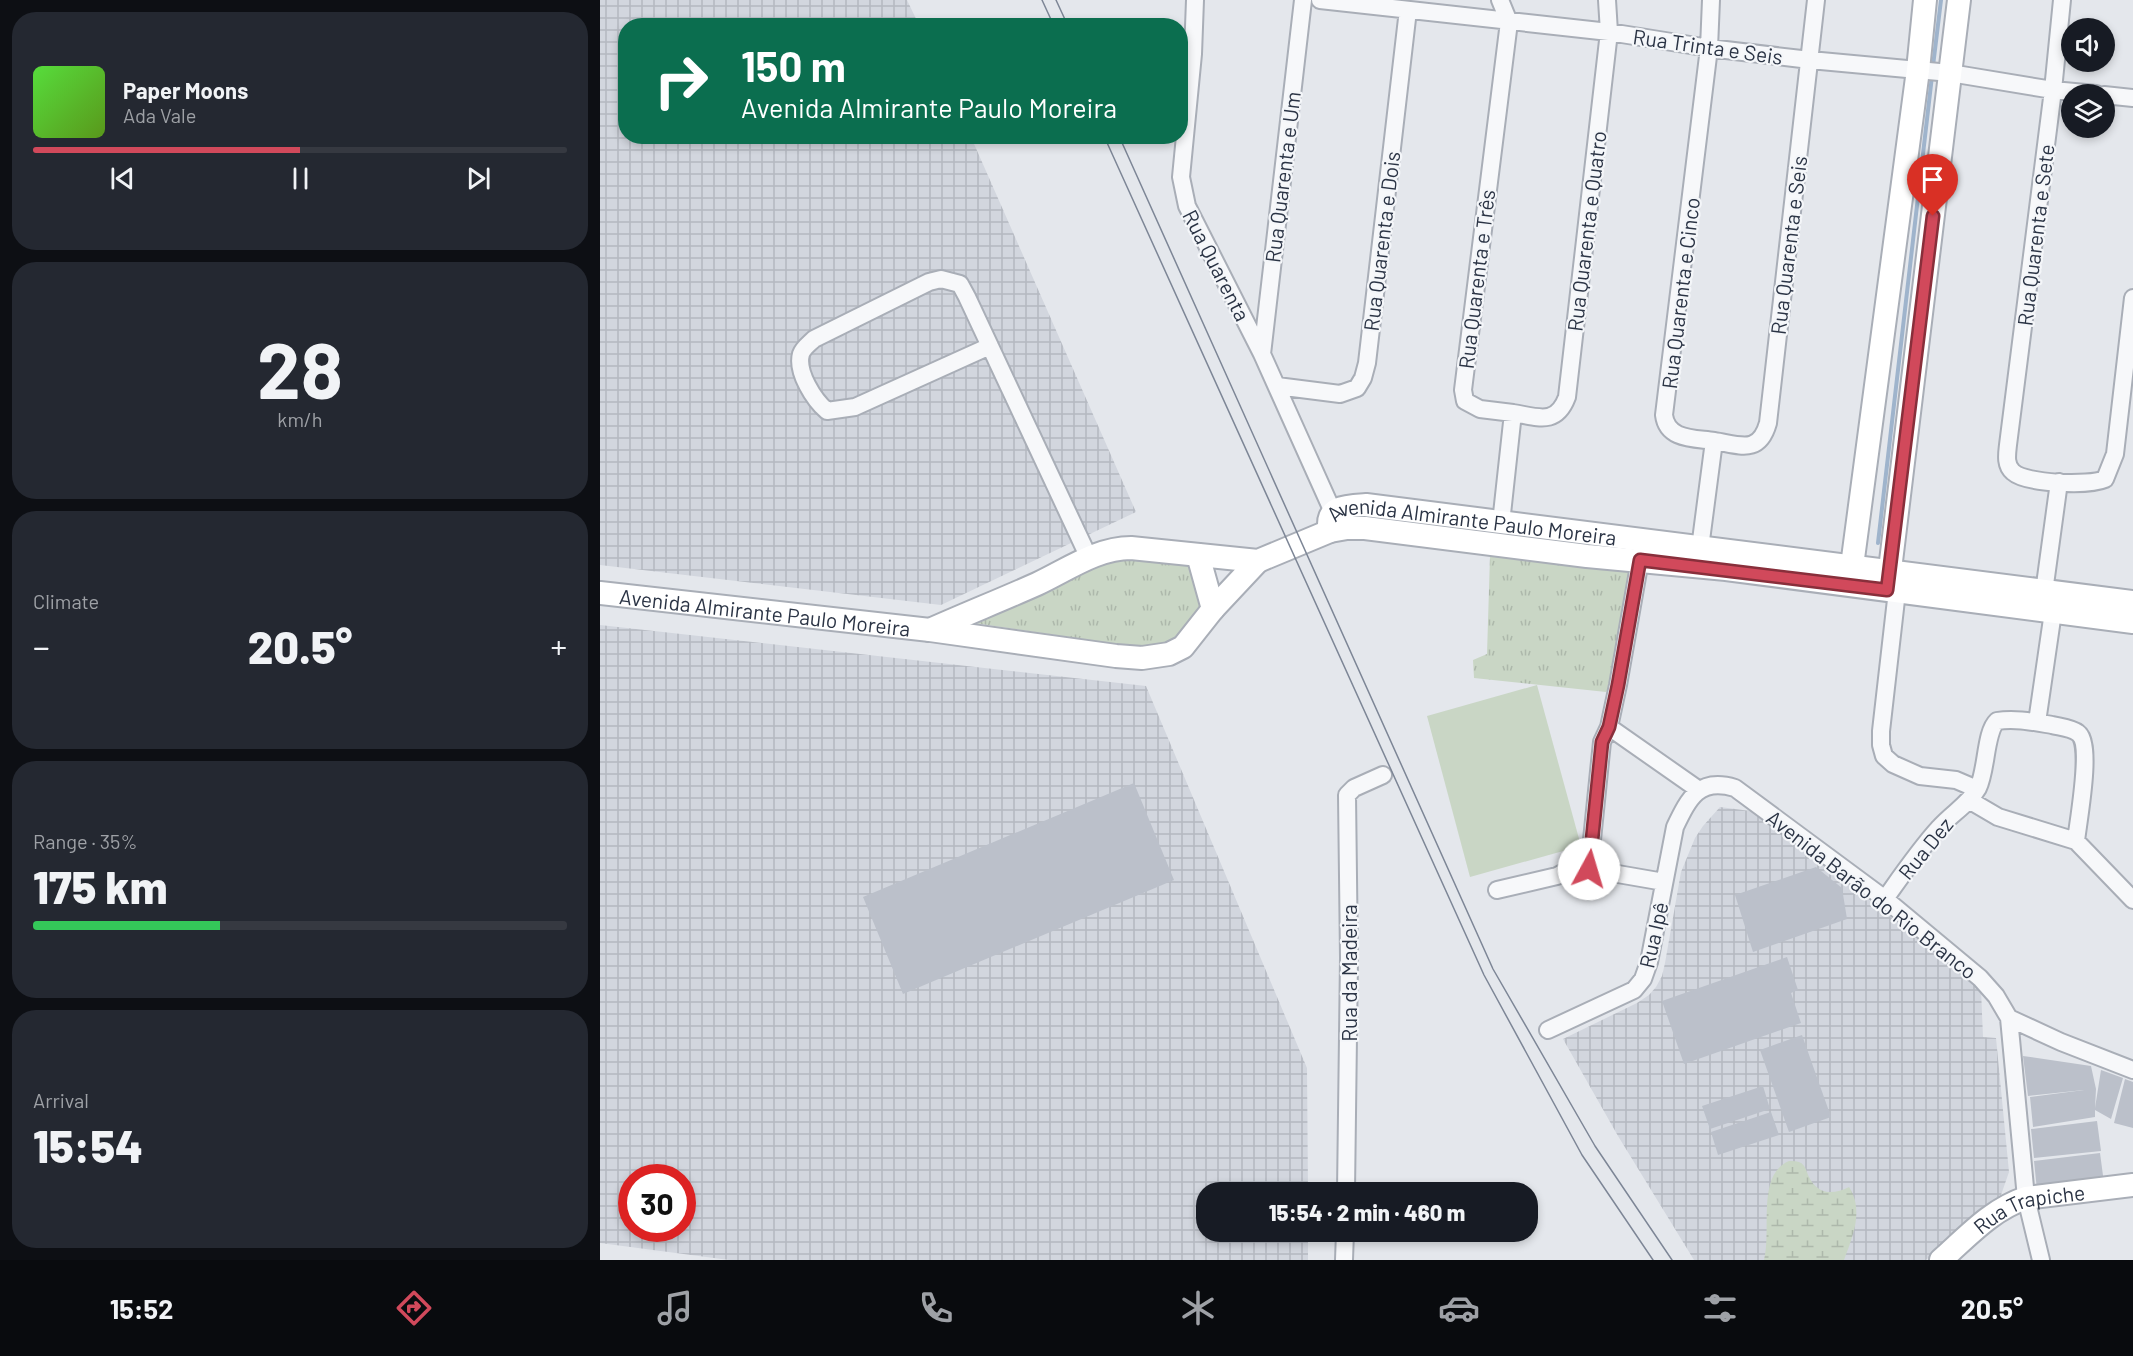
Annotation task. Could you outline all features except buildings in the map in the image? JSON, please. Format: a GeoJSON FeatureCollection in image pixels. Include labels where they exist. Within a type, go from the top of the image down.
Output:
{"type":"FeatureCollection","features":[{"type":"Feature","properties":{"kind":"main road"},"geometry":{"type":"LineString","coordinates":[[1891,584],[1933,72],[1925,0]]}},
{"type":"Feature","properties":{"kind":"main road"},"geometry":{"type":"LineString","coordinates":[[1851,576],[1933,72],[1959,0]]}},
{"type":"Feature","properties":{"kind":"main road","name":"Avenida Almirante Paulo Moreira"},"geometry":{"type":"LineString","coordinates":[[600,593],[930,630],[1143,658],[1169,654],[1182,647],[1258,561],[1332,522],[1339,508],[1366,505],[1501,523],[1536,538],[1640,560],[1851,576]]}},
{"type":"Feature","properties":{"kind":"main road","name":"Avenida Almirante Paulo Moreira"},"geometry":{"type":"LineString","coordinates":[[1332,522],[1347,528],[1700,548],[1891,584],[2048,602],[2133,602]]}},
{"type":"Feature","properties":{"kind":"main road","name":"Avenida Almirante Paulo Moreira"},"geometry":{"type":"LineString","coordinates":[[930,630],[1089,558],[1121,548],[1258,561]]}},
{"type":"Feature","properties":{"kind":"main road"},"geometry":{"type":"LineString","coordinates":[[1198,555],[1214,609]]}},
{"type":"Feature","properties":{"kind":"main road","name":"Avenida Almirante Paulo Moreira"},"geometry":{"type":"LineString","coordinates":[[2048,602],[2133,622]]}},
{"type":"Feature","properties":{"kind":"main road","name":"Rua Trapiche"},"geometry":{"type":"LineString","coordinates":[[1941,1260],[2001,1210],[2026,1198],[2133,1185]]}},
{"type":"Feature","properties":{"kind":"street","name":"Rua Quarenta"},"geometry":{"type":"LineString","coordinates":[[1188,105],[1195,0]]}},
{"type":"Feature","properties":{"kind":"street","name":"Rua Quarenta e Um"},"geometry":{"type":"LineString","coordinates":[[1262,354],[1303,0]]}},
{"type":"Feature","properties":{"kind":"street","name":"Rua Trinta e Seis"},"geometry":{"type":"LineString","coordinates":[[1320,0],[1609,32],[1709,48],[1933,72],[2061,91]]}},
{"type":"Feature","properties":{"kind":"street","name":"Rua Quarenta e Três"},"geometry":{"type":"LineString","coordinates":[[1500,0],[1509,22],[1463,390],[1466,402],[1472,406],[1513,413]]}},
{"type":"Feature","properties":{"kind":"street","name":"Rua Quarenta e Quatro"},"geometry":{"type":"LineString","coordinates":[[1513,413],[1544,418],[1556,416],[1562,410],[1567,397],[1609,32],[1607,0]]}},
{"type":"Feature","properties":{"kind":"street","name":"Rua Quarenta e Cinco"},"geometry":{"type":"LineString","coordinates":[[1711,0],[1709,48],[1664,415],[1665,424],[1678,435],[1714,441]]}},
{"type":"Feature","properties":{"kind":"street","name":"Rua Quarenta e Seis"},"geometry":{"type":"LineString","coordinates":[[1714,441],[1746,446],[1756,445],[1764,436],[1768,423],[1816,0]]}},
{"type":"Feature","properties":{"kind":"street","name":"Rua Quarenta e Sete"},"geometry":{"type":"LineString","coordinates":[[2059,482],[2019,476],[2010,470],[2007,460],[2062,0]]}},
{"type":"Feature","properties":{"kind":"street","name":"Rua Quarenta e Dois"},"geometry":{"type":"LineString","coordinates":[[1277,386],[1340,394],[1357,388],[1363,378],[1367,363],[1399,7]]}},
{"type":"Feature","properties":{"kind":"street"},"geometry":{"type":"LineString","coordinates":[[2115,96],[2133,98]]}},
{"type":"Feature","properties":{"kind":"street","name":"Rua Quarenta"},"geometry":{"type":"LineString","coordinates":[[1184,144],[1181,177],[1187,206],[1277,386],[1332,522]]}},
{"type":"Feature","properties":{"kind":"street"},"geometry":{"type":"LineString","coordinates":[[990,346],[855,407],[839,411],[826,411],[819,404],[800,364],[801,354],[814,339],[929,282],[941,279],[960,284],[990,346],[1089,558]]}},
{"type":"Feature","properties":{"kind":"street"},"geometry":{"type":"LineString","coordinates":[[2037,722],[2059,482],[2096,483],[2105,479],[2115,454],[2133,298]]}},
{"type":"Feature","properties":{"kind":"street"},"geometry":{"type":"LineString","coordinates":[[1501,523],[1513,413]]}},
{"type":"Feature","properties":{"kind":"street"},"geometry":{"type":"LineString","coordinates":[[1700,548],[1714,441]]}},
{"type":"Feature","properties":{"kind":"street"},"geometry":{"type":"LineString","coordinates":[[1589,869],[1602,742],[1609,727],[1640,560]]}},
{"type":"Feature","properties":{"kind":"street"},"geometry":{"type":"LineString","coordinates":[[1891,584],[1881,745],[1884,756],[1893,764],[1920,776],[1956,780],[1998,817],[2076,841],[2133,900]]}},
{"type":"Feature","properties":{"kind":"street"},"geometry":{"type":"LineString","coordinates":[[1973,794],[1986,761],[1991,730],[1997,721],[2037,722],[2078,732],[2083,737],[2086,755],[2076,841]]}},
{"type":"Feature","properties":{"kind":"street"},"geometry":{"type":"LineString","coordinates":[[1609,727],[1699,790]]}},
{"type":"Feature","properties":{"kind":"street","name":"Rua da Madeira"},"geometry":{"type":"LineString","coordinates":[[1346,1182],[1347,795],[1354,788],[1383,775]]}},
{"type":"Feature","properties":{"kind":"street","name":"Avenida Barão do Rio Branco"},"geometry":{"type":"LineString","coordinates":[[1699,790],[1708,784],[1722,784],[1735,788],[1885,899],[1980,978],[1996,996],[2009,1018]]}},
{"type":"Feature","properties":{"kind":"street","name":"Rua Ipê"},"geometry":{"type":"LineString","coordinates":[[1548,1030],[1635,990],[1643,979],[1675,827],[1699,790]]}},
{"type":"Feature","properties":{"kind":"street","name":"Rua Dez"},"geometry":{"type":"LineString","coordinates":[[1885,899],[1937,830],[1973,794]]}},
{"type":"Feature","properties":{"kind":"street"},"geometry":{"type":"LineString","coordinates":[[1497,890],[1557,876],[1568,870],[1589,869],[1664,882]]}},
{"type":"Feature","properties":{"kind":"street"},"geometry":{"type":"LineString","coordinates":[[2009,1018],[2061,1042],[2133,1070]]}},
{"type":"Feature","properties":{"kind":"street"},"geometry":{"type":"LineString","coordinates":[[2009,1018],[2026,1198],[2041,1260]]}},
{"type":"Feature","properties":{"kind":"street"},"geometry":{"type":"LineString","coordinates":[[1344,1260],[1345,1242]]}},
{"type":"Feature","properties":{"kind":"shaded area"},"geometry":{"type":"Polygon","coordinates":[[[600,0],[907,0],[916,18],[618,18],[618,144],[974,144],[1136,512],[941,605],[600,565],[600,0]]]}},
{"type":"Feature","properties":{"kind":"shaded area"},"geometry":{"type":"Polygon","coordinates":[[[600,625],[1146,686],[1307,1068],[1308,1182],[1196,1182],[1196,1242],[1308,1242],[1308,1260],[729,1260],[600,1243],[600,625]]]}},
{"type":"Feature","properties":{"kind":"shaded area"},"geometry":{"type":"Polygon","coordinates":[[[1720,807],[1758,812],[1981,989],[1983,1037],[1996,1038],[2009,1172],[2001,1195],[1967,1222],[1926,1260],[1694,1260],[1618,1136],[1563,1039],[1637,1003],[1656,987],[1665,963],[1681,872],[1695,838],[1720,807]]]}},
{"type":"Feature","properties":{"kind":"green space"},"geometry":{"type":"Polygon","coordinates":[[[1490,556],[1631,568],[1613,680],[1606,692],[1474,678],[1473,660],[1487,654],[1490,556]]]}},
{"type":"Feature","properties":{"kind":"green space"},"geometry":{"type":"Polygon","coordinates":[[[1090,559],[1187,559],[1204,595],[1199,615],[1176,639],[1165,644],[1138,647],[967,622],[1090,559]]]}},
{"type":"Feature","properties":{"kind":"green space"},"geometry":{"type":"Polygon","coordinates":[[[1537,685],[1581,846],[1470,877],[1427,716],[1537,685]]]}},
{"type":"Feature","properties":{"kind":"green space"},"geometry":{"type":"Polygon","coordinates":[[[1789,1161],[1803,1165],[1813,1183],[1821,1190],[1832,1192],[1849,1187],[1856,1205],[1856,1214],[1844,1260],[1764,1260],[1767,1204],[1772,1178],[1779,1168],[1789,1161]]]}},
{"type":"Feature","properties":{"kind":"waterway"},"geometry":{"type":"LineString","coordinates":[[1933,66],[1941,0]]}},
{"type":"Feature","properties":{"kind":"waterway"},"geometry":{"type":"LineString","coordinates":[[1878,543],[1932,76]]}},
{"type":"Feature","properties":{"kind":"tram line"},"geometry":{"type":"LineString","coordinates":[[1042,0],[1050,18]]}},
{"type":"Feature","properties":{"kind":"tram line"},"geometry":{"type":"LineString","coordinates":[[1056,0],[1064,18]]}},
{"type":"Feature","properties":{"kind":"tram line"},"geometry":{"type":"LineString","coordinates":[[1108,144],[1484,975],[1582,1155],[1653,1260]]}},
{"type":"Feature","properties":{"kind":"tram line"},"geometry":{"type":"LineString","coordinates":[[1123,144],[1493,969],[1595,1146],[1672,1260]]}},
{"type":"Feature","properties":{"kind":"route"},"geometry":{"type":"LineString","coordinates":[[1589,869],[1602,742],[1609,727],[1618,685],[1640,560],[1887,590],[1933,216]]}}]}
